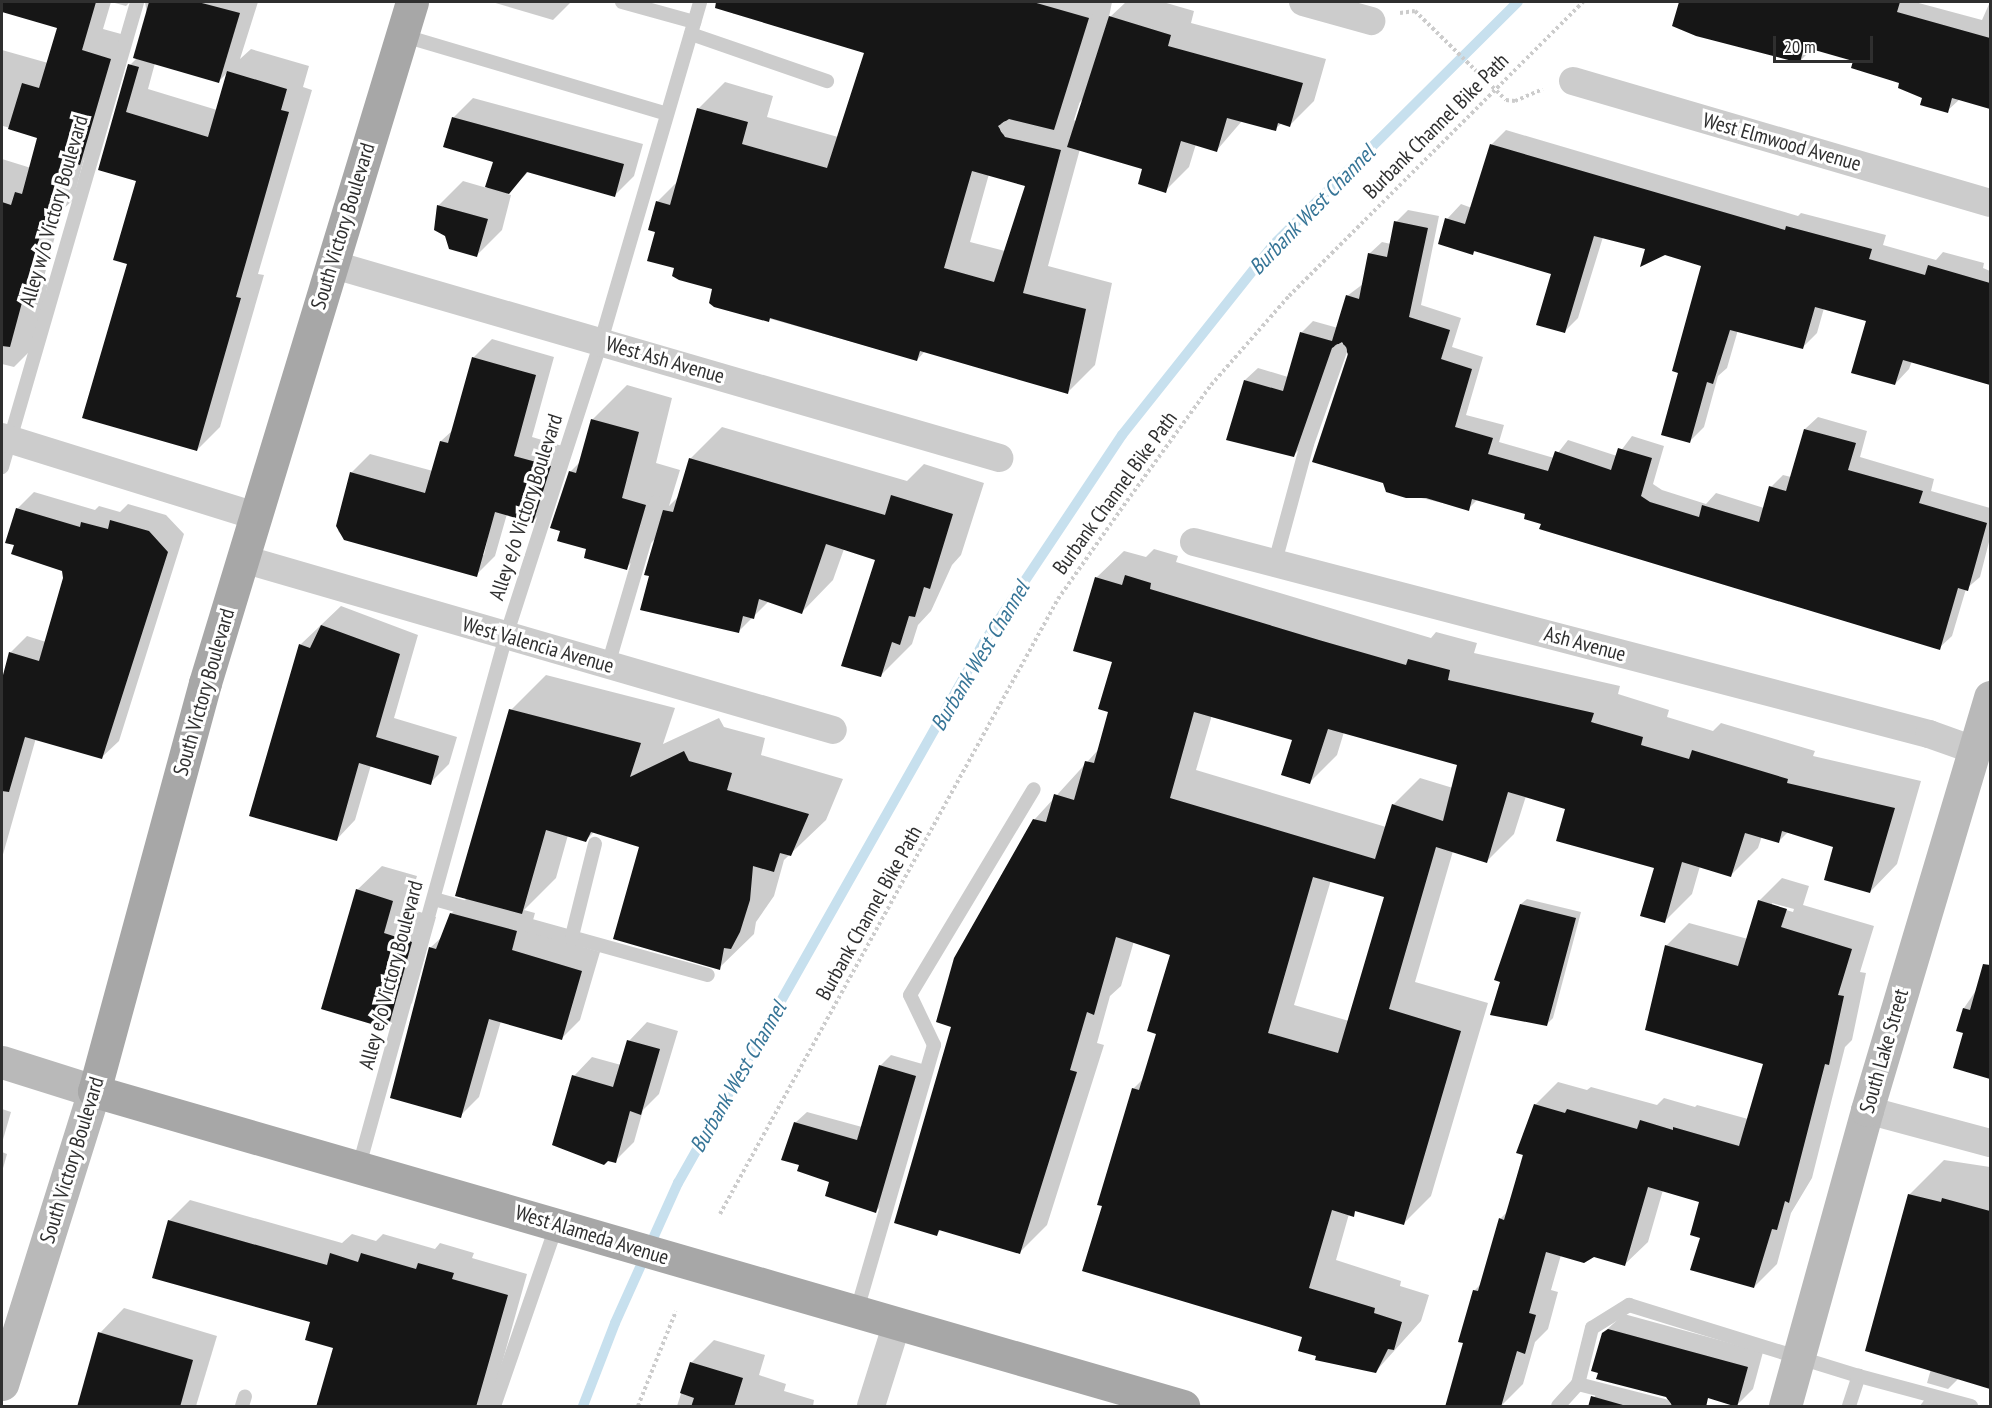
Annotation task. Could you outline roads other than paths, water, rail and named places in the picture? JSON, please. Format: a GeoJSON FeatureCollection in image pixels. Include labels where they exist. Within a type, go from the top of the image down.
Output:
{"type":"FeatureCollection","features":[{"type":"Feature","properties":{"kind":"main road","name":"South Victory Boulevard"},"geometry":{"type":"LineString","coordinates":[[94,1091],[205,683],[411,2]]}},
{"type":"Feature","properties":{"kind":"main road","name":"West Alameda Avenue"},"geometry":{"type":"LineString","coordinates":[[94,1091],[359,1166],[688,1264],[856,1310],[1183,1407]]}},
{"type":"Feature","properties":{"kind":"street"},"geometry":{"type":"LineString","coordinates":[[1303,2],[1371,21]]}},
{"type":"Feature","properties":{"kind":"street","name":"West Elmwood Avenue"},"geometry":{"type":"LineString","coordinates":[[1573,81],[1990,203]]}},
{"type":"Feature","properties":{"kind":"street","name":"West Ash Avenue"},"geometry":{"type":"LineString","coordinates":[[331,264],[999,458]]}},
{"type":"Feature","properties":{"kind":"street"},"geometry":{"type":"LineString","coordinates":[[5,438],[256,516]]}},
{"type":"Feature","properties":{"kind":"street","name":"Ash Avenue"},"geometry":{"type":"LineString","coordinates":[[1194,542],[1929,734],[1974,750]]}},
{"type":"Feature","properties":{"kind":"street","name":"West Valencia Avenue"},"geometry":{"type":"LineString","coordinates":[[243,560],[833,730]]}},
{"type":"Feature","properties":{"kind":"street","name":"South Lake Street"},"geometry":{"type":"LineString","coordinates":[[1785,1407],[1867,1110],[1990,698]]}},
{"type":"Feature","properties":{"kind":"street","name":"West Alameda Avenue"},"geometry":{"type":"LineString","coordinates":[[2,1062],[94,1091]]}},
{"type":"Feature","properties":{"kind":"street","name":"South Victory Boulevard"},"geometry":{"type":"LineString","coordinates":[[2,1384],[94,1091]]}},
{"type":"Feature","properties":{"kind":"street"},"geometry":{"type":"LineString","coordinates":[[1867,1110],[1990,1143]]}},
{"type":"Feature","properties":{"kind":"street"},"geometry":{"type":"LineString","coordinates":[[871,1407],[897,1323]]}},
{"type":"Feature","properties":{"kind":"lane","name":"Alley w/o Victory Boulevard"},"geometry":{"type":"LineString","coordinates":[[2,467],[5,438],[137,2]]}},
{"type":"Feature","properties":{"kind":"lane"},"geometry":{"type":"LineString","coordinates":[[622,2],[827,81]]}},
{"type":"Feature","properties":{"kind":"lane","name":"Alley e/o Victory Boulevard"},"geometry":{"type":"LineString","coordinates":[[359,1166],[506,636],[601,341],[700,2]]}},
{"type":"Feature","properties":{"kind":"lane"},"geometry":{"type":"LineString","coordinates":[[1007,128],[1060,141],[1104,2]]}},
{"type":"Feature","properties":{"kind":"lane"},"geometry":{"type":"LineString","coordinates":[[401,35],[667,114]]}},
{"type":"Feature","properties":{"kind":"lane"},"geometry":{"type":"LineString","coordinates":[[1275,562],[1306,444],[1340,351]]}},
{"type":"Feature","properties":{"kind":"lane"},"geometry":{"type":"LineString","coordinates":[[608,665],[656,502]]}},
{"type":"Feature","properties":{"kind":"lane"},"geometry":{"type":"LineString","coordinates":[[856,1310],[934,1045],[910,995],[1034,789]]}},
{"type":"Feature","properties":{"kind":"lane"},"geometry":{"type":"LineString","coordinates":[[572,936],[595,844]]}},
{"type":"Feature","properties":{"kind":"lane"},"geometry":{"type":"LineString","coordinates":[[434,899],[708,975]]}},
{"type":"Feature","properties":{"kind":"lane"},"geometry":{"type":"LineString","coordinates":[[494,1407],[567,1227]]}},
{"type":"Feature","properties":{"kind":"lane"},"geometry":{"type":"LineString","coordinates":[[1558,1407],[1578,1384],[1592,1328],[1629,1305],[1859,1376],[1971,1407]]}},
{"type":"Feature","properties":{"kind":"lane"},"geometry":{"type":"LineString","coordinates":[[1849,1407],[1859,1376]]}},
{"type":"Feature","properties":{"kind":"lane"},"geometry":{"type":"LineString","coordinates":[[1578,1384],[1664,1407]]}},
{"type":"Feature","properties":{"kind":"waterway","name":"Burbank West Channel"},"geometry":{"type":"LineString","coordinates":[[583,1406],[615,1323],[678,1183],[984,642],[1122,435],[1273,245],[1518,2]]}}]}
